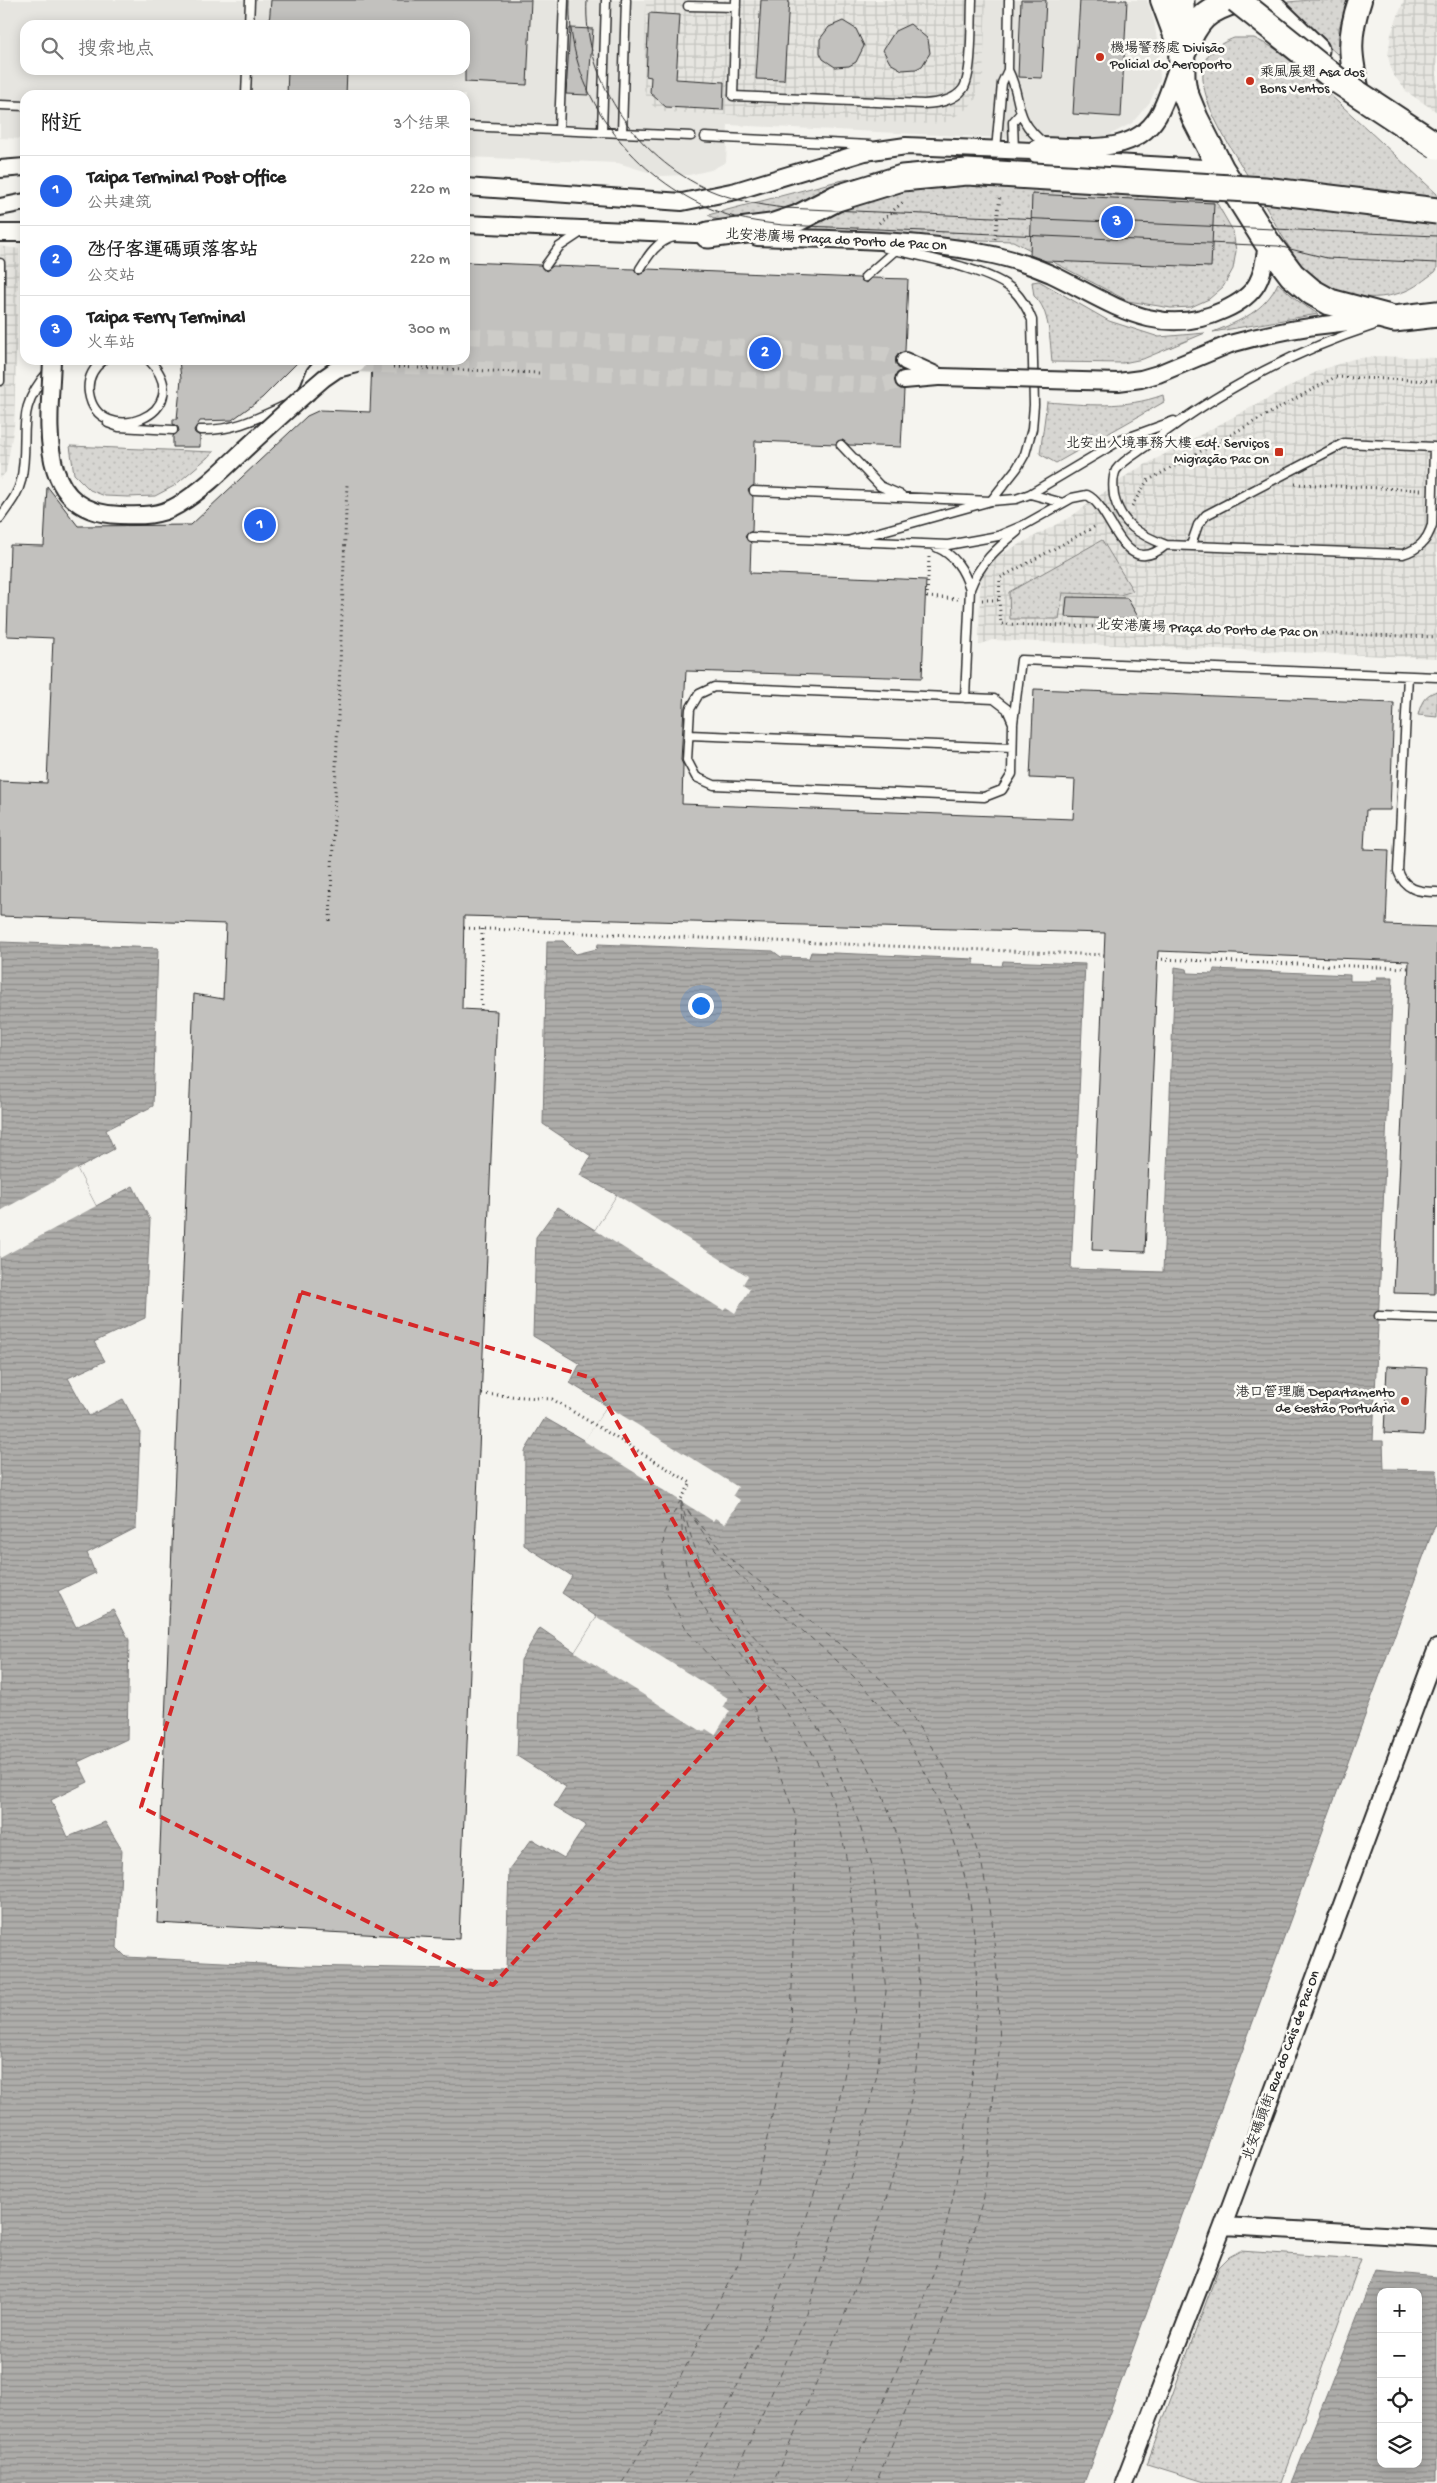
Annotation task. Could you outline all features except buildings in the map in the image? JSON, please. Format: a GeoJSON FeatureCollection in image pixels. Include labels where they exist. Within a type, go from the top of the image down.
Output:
{"type":"FeatureCollection","features":[{"type":"Feature","properties":{"kind":"main road"},"geometry":{"type":"LineString","coordinates":[[1181,0],[1184,91],[1195,118],[1221,168],[1267,242],[1292,275],[1312,292],[1330,302],[1394,319],[1437,314]]}},
{"type":"Feature","properties":{"kind":"main road"},"geometry":{"type":"LineString","coordinates":[[1182,54],[1197,22],[1207,12],[1220,5],[1237,0],[1344,85],[1437,147]]}},
{"type":"Feature","properties":{"kind":"main road"},"geometry":{"type":"LineString","coordinates":[[1264,0],[1336,68],[1359,96],[1386,118],[1425,135],[1437,147]]}},
{"type":"Feature","properties":{"kind":"main road"},"geometry":{"type":"LineString","coordinates":[[698,234],[771,227],[798,218],[837,198],[902,178],[967,172],[1264,190],[1437,211]]}},
{"type":"Feature","properties":{"kind":"street"},"geometry":{"type":"LineString","coordinates":[[470,188],[682,202],[736,191],[865,152],[906,146],[1032,151],[1041,146],[1108,147],[1126,143],[1138,137],[1157,118],[1169,92],[1182,54],[1162,0]]}},
{"type":"Feature","properties":{"kind":"street"},"geometry":{"type":"LineString","coordinates":[[1359,96],[1350,58],[1352,23],[1360,0]]}},
{"type":"Feature","properties":{"kind":"street"},"geometry":{"type":"LineString","coordinates":[[1032,151],[1044,159],[1221,168]]}},
{"type":"Feature","properties":{"kind":"street"},"geometry":{"type":"LineString","coordinates":[[0,169],[20,167]]}},
{"type":"Feature","properties":{"kind":"street"},"geometry":{"type":"LineString","coordinates":[[0,207],[20,203]]}},
{"type":"Feature","properties":{"kind":"street","name":"北安港廣場 Praça do Porto de Pac On"},"geometry":{"type":"LineString","coordinates":[[470,224],[860,241],[900,246],[942,244],[994,255],[1051,274],[1121,311],[1145,318],[1180,322],[1197,321],[1222,311],[1239,303],[1256,289],[1264,268],[1267,242]]}},
{"type":"Feature","properties":{"kind":"street"},"geometry":{"type":"LineString","coordinates":[[0,233],[20,233]]}},
{"type":"Feature","properties":{"kind":"street"},"geometry":{"type":"LineString","coordinates":[[904,380],[940,377],[1118,382],[1141,380],[1230,344],[1278,330],[1331,322],[1394,319]]}},
{"type":"Feature","properties":{"kind":"street"},"geometry":{"type":"LineString","coordinates":[[904,361],[940,377]]}},
{"type":"Feature","properties":{"kind":"street"},"geometry":{"type":"LineString","coordinates":[[52,365],[49,438],[52,461],[61,487],[78,503],[102,515],[146,516],[164,512],[208,484],[304,395],[338,369],[353,365]]}},
{"type":"Feature","properties":{"kind":"street"},"geometry":{"type":"LineString","coordinates":[[304,395],[315,373],[322,365]]}},
{"type":"Feature","properties":{"kind":"street","name":"北安碼頭街 Rua do Cais de Pac On"},"geometry":{"type":"LineString","coordinates":[[1124,2483],[1223,2226],[1437,1648]]}},
{"type":"Feature","properties":{"kind":"street"},"geometry":{"type":"LineString","coordinates":[[1223,2226],[1437,2238]]}},
{"type":"Feature","properties":{"kind":"lane"},"geometry":{"type":"LineString","coordinates":[[249,20],[250,0]]}},
{"type":"Feature","properties":{"kind":"lane"},"geometry":{"type":"LineString","coordinates":[[559,130],[564,0]]}},
{"type":"Feature","properties":{"kind":"lane"},"geometry":{"type":"LineString","coordinates":[[602,132],[606,0]]}},
{"type":"Feature","properties":{"kind":"lane"},"geometry":{"type":"LineString","coordinates":[[622,133],[626,0]]}},
{"type":"Feature","properties":{"kind":"lane"},"geometry":{"type":"LineString","coordinates":[[688,6],[736,4],[733,96],[924,104],[940,103],[951,99],[963,89],[968,72],[972,0]]}},
{"type":"Feature","properties":{"kind":"lane"},"geometry":{"type":"LineString","coordinates":[[996,150],[1002,83],[1008,70],[1009,0]]}},
{"type":"Feature","properties":{"kind":"lane"},"geometry":{"type":"LineString","coordinates":[[1008,70],[1014,82],[1020,114],[1029,128],[1049,146]]}},
{"type":"Feature","properties":{"kind":"lane"},"geometry":{"type":"LineString","coordinates":[[246,90],[247,75]]}},
{"type":"Feature","properties":{"kind":"lane"},"geometry":{"type":"LineString","coordinates":[[0,105],[20,106]]}},
{"type":"Feature","properties":{"kind":"lane"},"geometry":{"type":"LineString","coordinates":[[1014,151],[1013,122],[1020,114]]}},
{"type":"Feature","properties":{"kind":"lane"},"geometry":{"type":"LineString","coordinates":[[470,126],[691,136]]}},
{"type":"Feature","properties":{"kind":"lane"},"geometry":{"type":"LineString","coordinates":[[705,137],[906,146]]}},
{"type":"Feature","properties":{"kind":"lane"},"geometry":{"type":"LineString","coordinates":[[546,265],[559,247],[576,234],[596,230]]}},
{"type":"Feature","properties":{"kind":"lane"},"geometry":{"type":"LineString","coordinates":[[640,269],[652,251],[668,238],[698,234]]}},
{"type":"Feature","properties":{"kind":"lane"},"geometry":{"type":"LineString","coordinates":[[847,541],[991,501],[1018,468],[1025,454],[1032,428],[1034,405],[1032,320],[1029,312],[1013,291],[992,276],[900,246],[865,278]]}},
{"type":"Feature","properties":{"kind":"lane"},"geometry":{"type":"LineString","coordinates":[[0,263],[0,381]]}},
{"type":"Feature","properties":{"kind":"lane"},"geometry":{"type":"LineString","coordinates":[[1191,546],[1198,525],[1206,515],[1344,443],[1434,447],[1432,525],[1429,536],[1414,551],[1403,554],[1191,546],[1166,545],[1134,530],[1120,513],[1113,483],[1117,469],[1183,418],[1296,354],[1330,339],[1394,319]]}},
{"type":"Feature","properties":{"kind":"lane"},"geometry":{"type":"LineString","coordinates":[[0,518],[12,501],[21,480],[28,398],[35,386],[54,365]]}},
{"type":"Feature","properties":{"kind":"lane"},"geometry":{"type":"LineString","coordinates":[[96,365],[90,372],[86,385],[86,397],[91,410],[102,421],[119,427],[173,430]]}},
{"type":"Feature","properties":{"kind":"lane"},"geometry":{"type":"LineString","coordinates":[[99,365],[94,370],[88,389],[92,405],[100,415],[114,421],[132,422],[145,418],[156,410],[162,399],[161,377],[153,365]]}},
{"type":"Feature","properties":{"kind":"lane"},"geometry":{"type":"LineString","coordinates":[[148,365],[158,377],[159,394]]}},
{"type":"Feature","properties":{"kind":"lane"},"geometry":{"type":"LineString","coordinates":[[200,430],[215,431],[247,423],[304,395]]}},
{"type":"Feature","properties":{"kind":"lane"},"geometry":{"type":"LineString","coordinates":[[754,491],[991,501],[1016,499],[1030,494],[1119,441],[1183,418]]}},
{"type":"Feature","properties":{"kind":"lane"},"geometry":{"type":"LineString","coordinates":[[841,444],[880,486],[896,494],[915,498]]}},
{"type":"Feature","properties":{"kind":"lane"},"geometry":{"type":"LineString","coordinates":[[1030,494],[1063,503]]}},
{"type":"Feature","properties":{"kind":"lane"},"geometry":{"type":"LineString","coordinates":[[752,537],[948,545],[980,541],[1024,525],[1063,503],[1087,495],[1095,499],[1107,520],[1122,540],[1139,555],[1154,555],[1166,545]]}},
{"type":"Feature","properties":{"kind":"lane"},"geometry":{"type":"LineString","coordinates":[[965,698],[969,599],[975,574],[985,561],[1024,525]]}},
{"type":"Feature","properties":{"kind":"lane"},"geometry":{"type":"LineString","coordinates":[[929,544],[944,550],[956,560],[965,574],[970,589]]}},
{"type":"Feature","properties":{"kind":"lane"},"geometry":{"type":"LineString","coordinates":[[1013,723],[1011,715],[1001,703],[994,700],[714,687],[706,689],[694,700],[690,709],[688,760],[690,769],[704,782],[714,785],[984,798],[1002,790],[1012,774],[1013,723],[1021,660],[1437,677]]}},
{"type":"Feature","properties":{"kind":"lane"},"geometry":{"type":"LineString","coordinates":[[1408,676],[1398,871],[1401,879],[1414,890],[1437,892]]}},
{"type":"Feature","properties":{"kind":"lane"},"geometry":{"type":"LineString","coordinates":[[689,735],[1012,748]]}},
{"type":"Feature","properties":{"kind":"lane"},"geometry":{"type":"LineString","coordinates":[[1378,1316],[1437,1318]]}},
{"type":"Feature","properties":{"kind":"path"},"geometry":{"type":"LineString","coordinates":[[994,255],[1000,188]]}},
{"type":"Feature","properties":{"kind":"path"},"geometry":{"type":"LineString","coordinates":[[393,366],[539,373]]}},
{"type":"Feature","properties":{"kind":"path"},"geometry":{"type":"LineString","coordinates":[[1120,513],[1135,505],[1147,481],[1335,377],[1437,381]]}},
{"type":"Feature","properties":{"kind":"path"},"geometry":{"type":"LineString","coordinates":[[1289,484],[1433,490]]}},
{"type":"Feature","properties":{"kind":"path"},"geometry":{"type":"LineString","coordinates":[[330,921],[348,485]]}},
{"type":"Feature","properties":{"kind":"path","name":"北安港廣場 Praça do Porto de Pac On"},"geometry":{"type":"LineString","coordinates":[[1107,520],[1000,578],[1001,624],[1437,637]]}},
{"type":"Feature","properties":{"kind":"path"},"geometry":{"type":"LineString","coordinates":[[929,544],[927,597],[999,600]]}},
{"type":"Feature","properties":{"kind":"path"},"geometry":{"type":"LineString","coordinates":[[464,928],[1104,955]]}},
{"type":"Feature","properties":{"kind":"path"},"geometry":{"type":"LineString","coordinates":[[481,1010],[482,928]]}},
{"type":"Feature","properties":{"kind":"path"},"geometry":{"type":"LineString","coordinates":[[1157,959],[1408,968]]}},
{"type":"Feature","properties":{"kind":"path"},"geometry":{"type":"LineString","coordinates":[[482,1394],[552,1399],[691,1483],[680,1501]]}},
{"type":"Feature","properties":{"kind":"highlighted area"},"geometry":{"type":"Polygon","coordinates":[[[301,1292],[592,1378],[766,1684],[493,1985],[141,1807],[301,1292]]]}},
{"type":"Feature","properties":{"kind":"shaded area"},"geometry":{"type":"Polygon","coordinates":[[[0,0],[1147,0],[1154,21],[1159,52],[1160,79],[1150,102],[1132,123],[1104,138],[1069,141],[728,125],[726,162],[711,170],[689,175],[661,176],[618,163],[470,157],[470,90],[20,90],[20,139],[0,138],[0,0]]]}},
{"type":"Feature","properties":{"kind":"shaded area"},"geometry":{"type":"Polygon","coordinates":[[[646,0],[986,0],[983,80],[975,100],[968,108],[946,122],[930,124],[663,112],[653,106],[647,98],[644,89],[646,0]]]}},
{"type":"Feature","properties":{"kind":"shaded area"},"geometry":{"type":"Polygon","coordinates":[[[1348,0],[1339,28],[1339,53],[1337,54],[1284,5],[1288,2],[1348,0]]]}},
{"type":"Feature","properties":{"kind":"shaded area"},"geometry":{"type":"Polygon","coordinates":[[[1404,0],[1437,0],[1437,112],[1407,92],[1392,73],[1388,56],[1391,34],[1404,0]]]}},
{"type":"Feature","properties":{"kind":"shaded area"},"geometry":{"type":"Polygon","coordinates":[[[1234,38],[1254,38],[1286,54],[1437,194],[1437,269],[1435,272],[1416,286],[1403,292],[1389,296],[1360,297],[1333,289],[1310,274],[1300,263],[1219,127],[1207,98],[1203,84],[1203,71],[1206,59],[1218,46],[1234,38]]]}},
{"type":"Feature","properties":{"kind":"shaded area"},"geometry":{"type":"Polygon","coordinates":[[[884,172],[1207,186],[1233,231],[1236,251],[1233,269],[1223,287],[1209,299],[1191,307],[1171,308],[1128,301],[1013,241],[758,233],[726,224],[708,215],[834,182],[884,172]]]}},
{"type":"Feature","properties":{"kind":"shaded area"},"geometry":{"type":"Polygon","coordinates":[[[0,246],[19,249],[14,426],[6,472],[0,479],[0,246]]]}},
{"type":"Feature","properties":{"kind":"shaded area"},"geometry":{"type":"Polygon","coordinates":[[[1039,281],[1109,321],[1159,337],[1205,333],[1143,359],[1123,363],[1052,362],[1046,317],[1034,296],[1032,282],[1039,281]]]}},
{"type":"Feature","properties":{"kind":"shaded area"},"geometry":{"type":"Polygon","coordinates":[[[1278,283],[1298,301],[1318,314],[1213,332],[1233,324],[1259,308],[1273,293],[1278,283]]]}},
{"type":"Feature","properties":{"kind":"shaded area"},"geometry":{"type":"Polygon","coordinates":[[[1377,356],[1437,358],[1437,658],[992,640],[979,645],[980,580],[984,568],[994,558],[1072,516],[1130,473],[1318,371],[1353,359],[1377,356]]]}},
{"type":"Feature","properties":{"kind":"shaded area"},"geometry":{"type":"Polygon","coordinates":[[[1163,395],[1164,402],[1056,463],[1040,454],[1047,402],[1105,405],[1134,402],[1163,395]]]}},
{"type":"Feature","properties":{"kind":"shaded area"},"geometry":{"type":"Polygon","coordinates":[[[70,446],[214,452],[174,486],[155,496],[128,497],[105,496],[90,490],[74,474],[70,446]]]}},
{"type":"Feature","properties":{"kind":"shaded area"},"geometry":{"type":"Polygon","coordinates":[[[1102,540],[1133,591],[1120,595],[1063,593],[1059,619],[1010,619],[1009,592],[1102,540]]]}},
{"type":"Feature","properties":{"kind":"shaded area"},"geometry":{"type":"Polygon","coordinates":[[[1437,691],[1437,717],[1418,715],[1424,700],[1437,691]]]}},
{"type":"Feature","properties":{"kind":"shaded area"},"geometry":{"type":"Polygon","coordinates":[[[547,941],[563,941],[576,954],[597,949],[598,944],[773,951],[781,957],[809,958],[811,952],[974,959],[974,965],[1002,966],[1003,961],[1085,964],[1071,1269],[1163,1272],[1175,967],[1187,969],[1188,973],[1213,974],[1214,969],[1350,975],[1350,981],[1376,981],[1377,977],[1393,977],[1373,1441],[1383,1441],[1384,1469],[1437,1470],[1436,1522],[1084,2483],[0,2483],[0,942],[158,948],[153,1106],[106,1130],[114,1149],[77,1169],[96,1206],[133,1186],[150,1220],[145,1318],[94,1342],[105,1361],[68,1378],[89,1416],[123,1399],[140,1431],[136,1528],[87,1553],[95,1573],[58,1591],[76,1627],[113,1609],[129,1640],[127,1739],[78,1762],[88,1782],[51,1800],[68,1837],[105,1822],[122,1850],[117,1948],[126,1957],[300,1966],[506,1970],[509,1869],[532,1839],[564,1858],[586,1825],[554,1806],[566,1787],[517,1756],[521,1660],[540,1628],[575,1652],[597,1617],[562,1593],[572,1576],[524,1545],[525,1451],[545,1418],[585,1441],[607,1406],[570,1383],[580,1364],[533,1336],[536,1237],[558,1207],[595,1230],[617,1195],[580,1175],[591,1156],[543,1124],[547,941]]]}},
{"type":"Feature","properties":{"kind":"shaded area"},"geometry":{"type":"Polygon","coordinates":[[[1240,2251],[1361,2259],[1281,2483],[1208,2483],[1147,2464],[1219,2267],[1229,2257],[1240,2251]]]}},
{"type":"Feature","properties":{"kind":"shaded area"},"geometry":{"type":"Polygon","coordinates":[[[1375,2271],[1437,2277],[1437,2483],[1292,2483],[1375,2271]]]}},
{"type":"Feature","properties":{"kind":"pier"},"geometry":{"type":"Polygon","coordinates":[[[77,1169],[96,1206],[0,1258],[0,1211],[77,1169]]]}},
{"type":"Feature","properties":{"kind":"pier"},"geometry":{"type":"Polygon","coordinates":[[[617,1195],[748,1276],[743,1284],[750,1289],[735,1313],[726,1307],[723,1310],[595,1230],[617,1195]]]}},
{"type":"Feature","properties":{"kind":"pier"},"geometry":{"type":"Polygon","coordinates":[[[607,1406],[738,1487],[733,1495],[740,1500],[725,1524],[715,1518],[713,1521],[584,1441],[607,1406]]]}},
{"type":"Feature","properties":{"kind":"pier"},"geometry":{"type":"Polygon","coordinates":[[[597,1617],[728,1698],[723,1706],[730,1711],[715,1735],[706,1729],[703,1732],[575,1652],[597,1617]]]}},
{"type":"Feature","properties":{"kind":"ferry route"},"geometry":{"type":"LineString","coordinates":[[680,1501],[728,1557],[856,1657],[886,1684],[908,1710],[945,1768],[968,1824],[982,1865],[992,1920],[997,1974],[1000,2045],[984,2197],[950,2304],[876,2483]]}},
{"type":"Feature","properties":{"kind":"ferry route"},"geometry":{"type":"LineString","coordinates":[[622,2483],[653,2431],[740,2260],[791,2030],[796,1817],[751,1700],[688,1632],[667,1593],[662,1564],[664,1532],[680,1501]]}},
{"type":"Feature","properties":{"kind":"ferry route"},"geometry":{"type":"LineString","coordinates":[[681,1501],[698,1556],[714,1587],[746,1628],[822,1704],[855,1745],[868,1767],[880,1790],[898,1838],[905,1863],[914,1913],[919,2004],[918,2053],[906,2123],[893,2176],[858,2280],[773,2483]]}},
{"type":"Feature","properties":{"kind":"ferry route"},"geometry":{"type":"LineString","coordinates":[[681,1504],[686,1564],[699,1599],[722,1633],[767,1686],[792,1720],[814,1756],[825,1780],[841,1832],[850,1887],[855,1992],[854,2016],[831,2136],[792,2258],[769,2317],[742,2375],[714,2431],[684,2483]]}},
{"type":"Feature","properties":{"kind":"ferry route"},"geometry":{"type":"LineString","coordinates":[[681,1506],[690,1551],[701,1578],[717,1605],[792,1690],[826,1740],[859,1823],[873,1868],[886,1991],[877,2075],[853,2169],[805,2320],[731,2483]]}},
{"type":"Feature","properties":{"kind":"ferry route"},"geometry":{"type":"LineString","coordinates":[[688,1511],[726,1562],[861,1684],[898,1728],[920,1763],[946,1819],[960,1858],[972,1916],[976,1957],[975,2042],[966,2127],[951,2206],[938,2259],[907,2345],[884,2401],[845,2483]]}},
{"type":"Feature","properties":{"kind":"tunnel"},"geometry":{"type":"LineString","coordinates":[[470,336],[872,353],[884,354],[905,361]]}},
{"type":"Feature","properties":{"kind":"tunnel"},"geometry":{"type":"LineString","coordinates":[[382,365],[882,385],[904,380]]}},
{"type":"Feature","properties":{"kind":"tram line"},"geometry":{"type":"LineString","coordinates":[[570,0],[572,34],[579,66],[591,97],[608,125],[629,151],[653,174],[680,193],[727,215],[783,225],[1278,246],[1327,258],[1437,263]]}},
{"type":"Feature","properties":{"kind":"tram line"},"geometry":{"type":"LineString","coordinates":[[587,0],[588,31],[595,61],[606,90],[622,117],[664,163],[690,180],[717,193],[734,198],[784,208],[1437,236]]}},
{"type":"Feature","properties":{"kind":"place","name":"機場警務處 Divisão Policial do Aeroporto"},"geometry":{"type":"Point","coordinates":[1100,57]}},
{"type":"Feature","properties":{"kind":"place","name":"乘風展翅 Asa dos Bons Ventos"},"geometry":{"type":"Point","coordinates":[1250,81]}},
{"type":"Feature","properties":{"kind":"place","name":"Taipa Ferry Terminal"},"geometry":{"type":"Point","coordinates":[1117,222]}},
{"type":"Feature","properties":{"kind":"place","name":"氹仔客運碼頭落客站"},"geometry":{"type":"Point","coordinates":[765,353]}},
{"type":"Feature","properties":{"kind":"place","name":"北安出入境事務大樓 Edf. Serviços Migração Pac On"},"geometry":{"type":"Point","coordinates":[1279,452]}},
{"type":"Feature","properties":{"kind":"place","name":"Taipa Terminal Post Office"},"geometry":{"type":"Point","coordinates":[260,525]}},
{"type":"Feature","properties":{"kind":"place","name":"港口管理廳 Departamento de Gestão Portuária"},"geometry":{"type":"Point","coordinates":[1405,1401]}}]}
